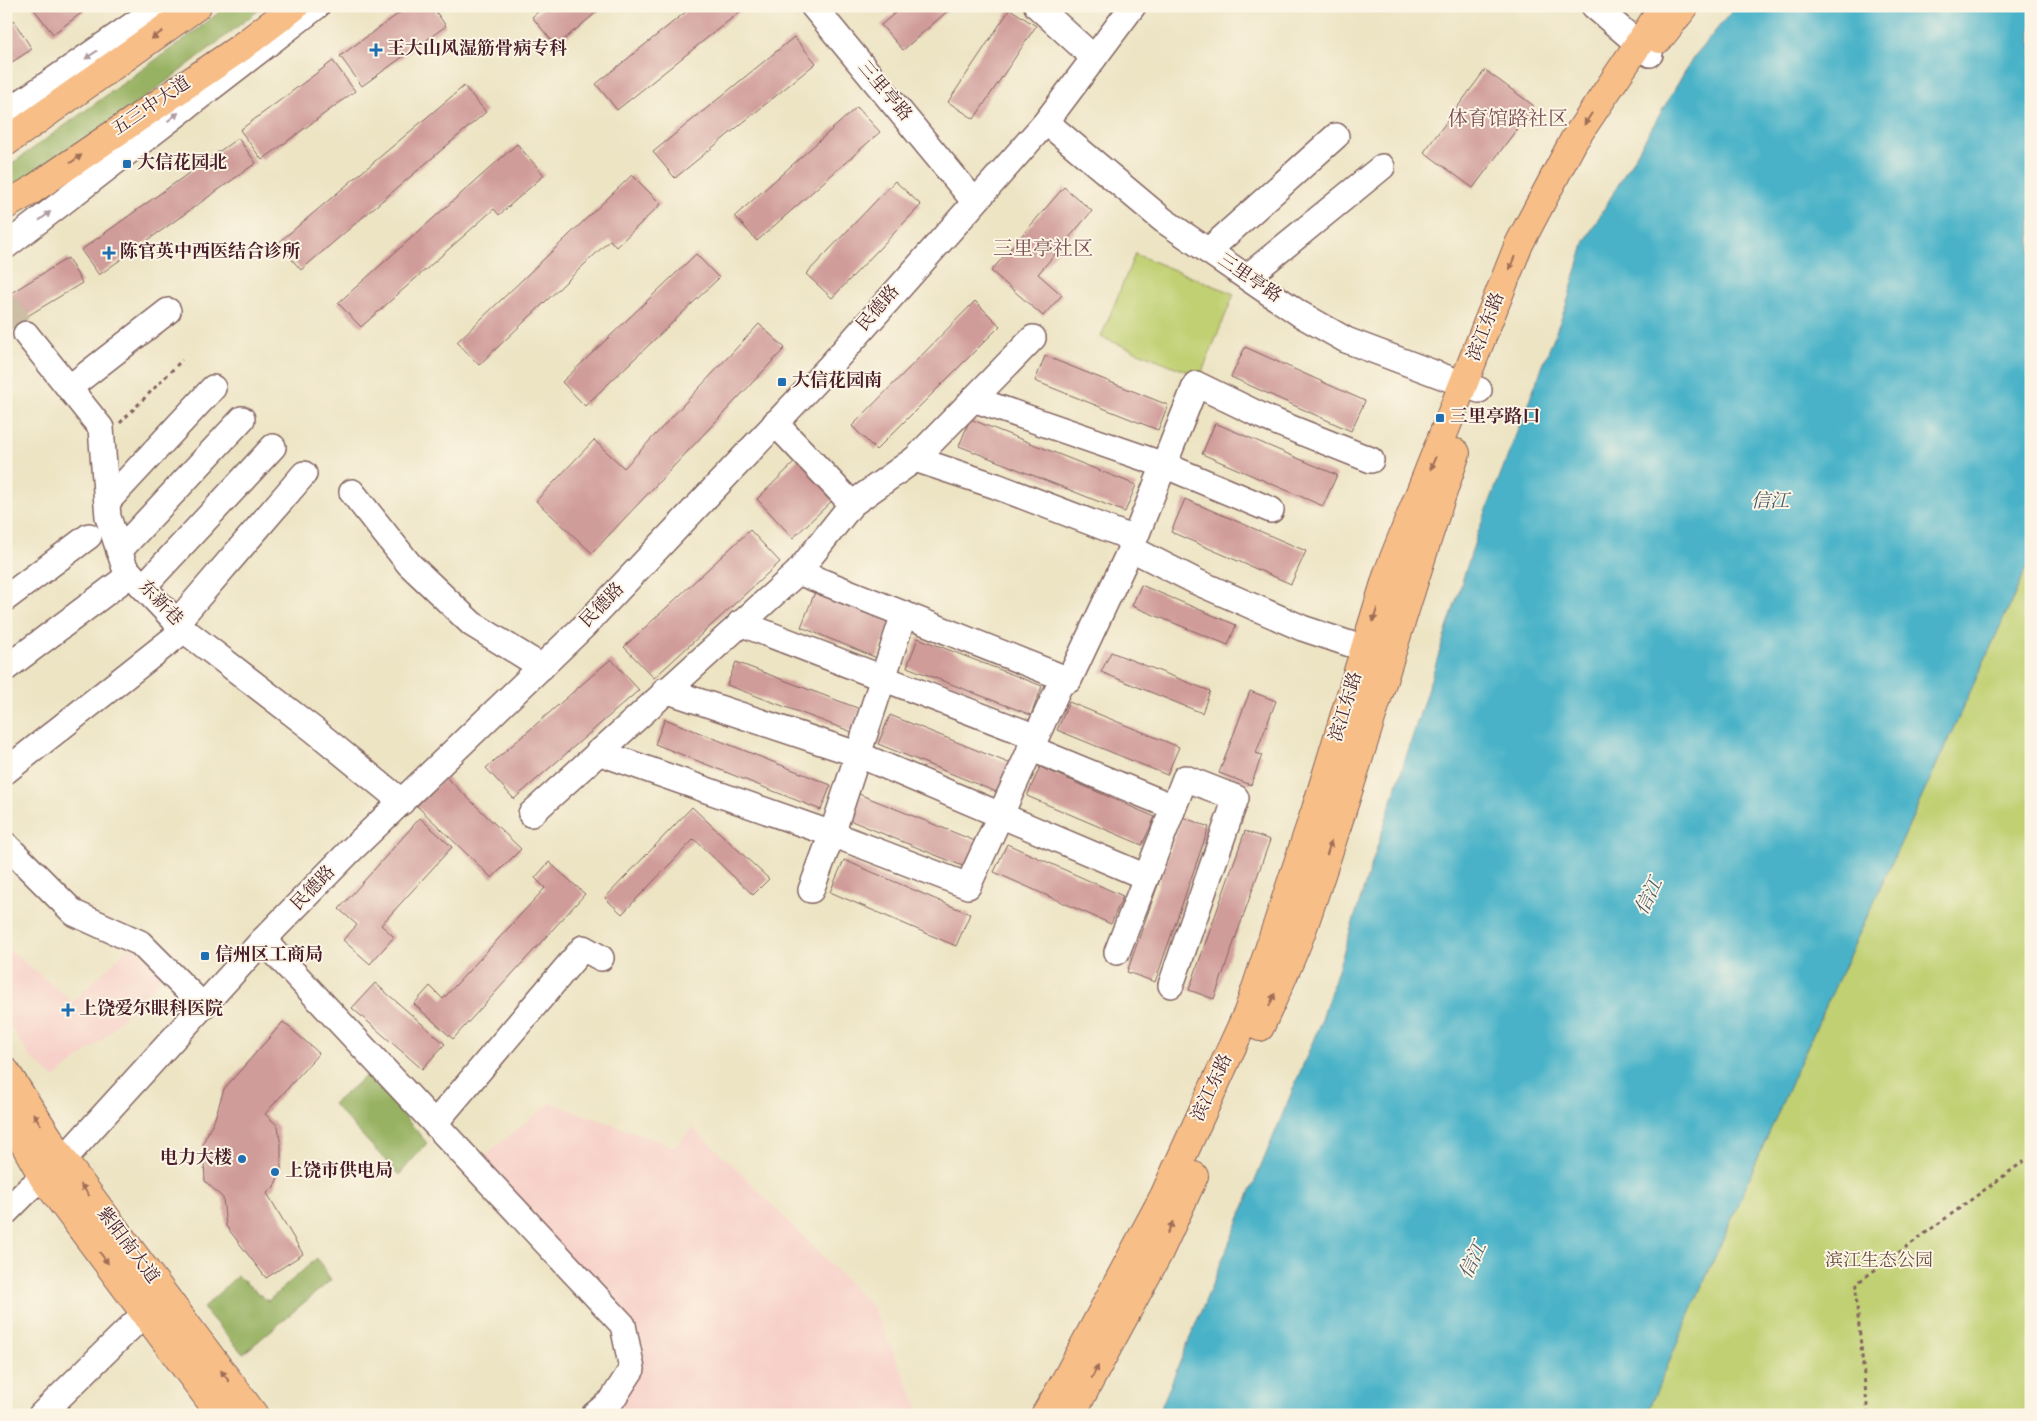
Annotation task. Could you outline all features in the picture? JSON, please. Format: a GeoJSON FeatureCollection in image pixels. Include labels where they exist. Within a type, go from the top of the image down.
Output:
{"type":"FeatureCollection","features":[{"type":"Feature","properties":{"kind":"main road"},"geometry":{"type":"LineString","coordinates":[[6,142],[197,6]]}},
{"type":"Feature","properties":{"kind":"main road","name":"五三中大道"},"geometry":{"type":"LineString","coordinates":[[6,205],[29,192],[240,48],[295,6]]}},
{"type":"Feature","properties":{"kind":"main road","name":"滨江东路"},"geometry":{"type":"LineString","coordinates":[[1644,49],[1664,6]]}},
{"type":"Feature","properties":{"kind":"main road","name":"滨江东路"},"geometry":{"type":"LineString","coordinates":[[1045,1415],[1064,1385],[1164,1196],[1248,1012],[1316,809],[1388,573],[1472,387],[1519,244],[1574,140],[1644,49],[1664,32],[1685,6]]}},
{"type":"Feature","properties":{"kind":"main road","name":"滨江东路"},"geometry":{"type":"LineString","coordinates":[[1071,1415],[1159,1252],[1300,935],[1362,746],[1416,570],[1467,421],[1472,387]]}},
{"type":"Feature","properties":{"kind":"main road","name":"紫阳南大道"},"geometry":{"type":"LineString","coordinates":[[6,1072],[53,1169],[145,1313],[220,1415]]}},
{"type":"Feature","properties":{"kind":"main road","name":"紫阳南大道"},"geometry":{"type":"LineString","coordinates":[[6,1111],[254,1415]]}},
{"type":"Feature","properties":{"kind":"street"},"geometry":{"type":"LineString","coordinates":[[6,113],[160,6]]}},
{"type":"Feature","properties":{"kind":"street"},"geometry":{"type":"LineString","coordinates":[[6,246],[317,6]]}},
{"type":"Feature","properties":{"kind":"street","name":"三里亭路"},"geometry":{"type":"LineString","coordinates":[[813,6],[974,201]]}},
{"type":"Feature","properties":{"kind":"street"},"geometry":{"type":"LineString","coordinates":[[1037,6],[1094,58]]}},
{"type":"Feature","properties":{"kind":"street","name":"民德路"},"geometry":{"type":"LineString","coordinates":[[6,1212],[53,1169],[263,940],[584,626],[830,366],[974,201],[1046,122],[1133,6]]}},
{"type":"Feature","properties":{"kind":"street"},"geometry":{"type":"LineString","coordinates":[[1594,6],[1644,49]]}},
{"type":"Feature","properties":{"kind":"street","name":"三里亭路"},"geometry":{"type":"LineString","coordinates":[[1046,122],[1163,220],[1300,314],[1346,340],[1472,387]]}},
{"type":"Feature","properties":{"kind":"street"},"geometry":{"type":"LineString","coordinates":[[1208,251],[1336,136]]}},
{"type":"Feature","properties":{"kind":"street"},"geometry":{"type":"LineString","coordinates":[[1247,277],[1382,167]]}},
{"type":"Feature","properties":{"kind":"street"},"geometry":{"type":"LineString","coordinates":[[69,388],[168,311]]}},
{"type":"Feature","properties":{"kind":"street","name":"东新巷"},"geometry":{"type":"LineString","coordinates":[[26,334],[101,428],[108,517],[125,568],[180,626],[314,730],[402,802]]}},
{"type":"Feature","properties":{"kind":"street"},"geometry":{"type":"LineString","coordinates":[[531,814],[665,690],[798,572],[852,504],[915,460],[1033,338]]}},
{"type":"Feature","properties":{"kind":"street"},"geometry":{"type":"LineString","coordinates":[[798,572],[1068,680],[1132,546],[1196,384],[1266,418],[1371,460]]}},
{"type":"Feature","properties":{"kind":"street"},"geometry":{"type":"LineString","coordinates":[[107,502],[213,388]]}},
{"type":"Feature","properties":{"kind":"street"},"geometry":{"type":"LineString","coordinates":[[973,399],[1164,465],[1271,510]]}},
{"type":"Feature","properties":{"kind":"street"},"geometry":{"type":"LineString","coordinates":[[119,551],[242,419]]}},
{"type":"Feature","properties":{"kind":"street"},"geometry":{"type":"LineString","coordinates":[[775,424],[852,504]]}},
{"type":"Feature","properties":{"kind":"street"},"geometry":{"type":"LineString","coordinates":[[6,668],[137,580],[273,447]]}},
{"type":"Feature","properties":{"kind":"street"},"geometry":{"type":"LineString","coordinates":[[915,460],[996,486],[1124,535],[1136,551],[1197,582],[1302,628],[1365,649]]}},
{"type":"Feature","properties":{"kind":"street"},"geometry":{"type":"LineString","coordinates":[[6,771],[180,626],[304,474]]}},
{"type":"Feature","properties":{"kind":"street"},"geometry":{"type":"LineString","coordinates":[[352,492],[409,564],[472,624],[542,667]]}},
{"type":"Feature","properties":{"kind":"street"},"geometry":{"type":"LineString","coordinates":[[6,598],[88,536]]}},
{"type":"Feature","properties":{"kind":"street"},"geometry":{"type":"LineString","coordinates":[[811,890],[832,834],[904,614]]}},
{"type":"Feature","properties":{"kind":"street"},"geometry":{"type":"LineString","coordinates":[[740,623],[882,678],[1033,742],[1173,808]]}},
{"type":"Feature","properties":{"kind":"street"},"geometry":{"type":"LineString","coordinates":[[598,752],[832,834],[968,886],[1063,678]]}},
{"type":"Feature","properties":{"kind":"street"},"geometry":{"type":"LineString","coordinates":[[665,690],[857,754],[1146,877]]}},
{"type":"Feature","properties":{"kind":"street"},"geometry":{"type":"LineString","coordinates":[[1117,952],[1185,778],[1236,798],[1171,985]]}},
{"type":"Feature","properties":{"kind":"street"},"geometry":{"type":"LineString","coordinates":[[6,845],[74,913],[140,943],[203,1006]]}},
{"type":"Feature","properties":{"kind":"street"},"geometry":{"type":"LineString","coordinates":[[263,940],[623,1325],[632,1369],[612,1400],[594,1415]]}},
{"type":"Feature","properties":{"kind":"street"},"geometry":{"type":"LineString","coordinates":[[435,1123],[583,948],[601,958]]}},
{"type":"Feature","properties":{"kind":"street"},"geometry":{"type":"LineString","coordinates":[[41,1415],[145,1313]]}},
{"type":"Feature","properties":{"kind":"path"},"geometry":{"type":"LineString","coordinates":[[102,442],[182,360]]}},
{"type":"Feature","properties":{"kind":"path"},"geometry":{"type":"LineString","coordinates":[[1868,1415],[1856,1297],[1857,1283],[2031,1156]]}},
{"type":"Feature","properties":{"kind":"shaded area","name":"上饶爱尔眼科医院"},"geometry":{"type":"Polygon","coordinates":[[[130,946],[167,971],[101,1041],[54,1078],[29,1056],[6,1018],[6,947],[73,1002],[130,946]]]}},
{"type":"Feature","properties":{"kind":"shaded area"},"geometry":{"type":"Polygon","coordinates":[[[551,1103],[675,1147],[693,1128],[742,1174],[873,1308],[922,1415],[586,1415],[632,1369],[623,1325],[473,1164],[551,1103]]]}},
{"type":"Feature","properties":{"kind":"green space"},"geometry":{"type":"Polygon","coordinates":[[[227,6],[264,6],[170,79],[105,126],[6,192],[6,168],[227,6]]]}},
{"type":"Feature","properties":{"kind":"green space"},"geometry":{"type":"Polygon","coordinates":[[[1135,254],[1234,294],[1200,377],[1101,337],[1135,254]]]}},
{"type":"Feature","properties":{"kind":"green space","name":"滨江生态公园"},"geometry":{"type":"Polygon","coordinates":[[[2031,559],[2031,1415],[1646,1415],[1793,1078],[2031,559]]]}},
{"type":"Feature","properties":{"kind":"green space"},"geometry":{"type":"Polygon","coordinates":[[[368,1074],[427,1143],[399,1175],[333,1104],[368,1074]]]}},
{"type":"Feature","properties":{"kind":"green space"},"geometry":{"type":"Polygon","coordinates":[[[317,1258],[331,1280],[243,1354],[203,1308],[237,1276],[268,1301],[317,1258]]]}},
{"type":"Feature","properties":{"kind":"water","name":"信江"},"geometry":{"type":"Polygon","coordinates":[[[1736,6],[2031,6],[2031,559],[1793,1078],[1646,1415],[1158,1415],[1322,1019],[1477,535],[1566,306],[1585,241],[1693,58],[1736,6]]]}},
{"type":"Feature","properties":{"kind":"building"},"geometry":{"type":"Polygon","coordinates":[[[35,6],[91,6],[53,34],[33,8],[35,6]]]}},
{"type":"Feature","properties":{"kind":"building"},"geometry":{"type":"Polygon","coordinates":[[[409,6],[432,6],[446,26],[362,86],[340,56],[409,6]]]}},
{"type":"Feature","properties":{"kind":"building"},"geometry":{"type":"Polygon","coordinates":[[[545,6],[604,6],[556,46],[532,17],[545,6]]]}},
{"type":"Feature","properties":{"kind":"building"},"geometry":{"type":"Polygon","coordinates":[[[693,6],[747,6],[617,110],[596,84],[693,6]]]}},
{"type":"Feature","properties":{"kind":"building"},"geometry":{"type":"Polygon","coordinates":[[[903,6],[949,6],[951,8],[903,50],[881,25],[903,6]]]}},
{"type":"Feature","properties":{"kind":"building"},"geometry":{"type":"Polygon","coordinates":[[[1010,9],[1036,26],[974,119],[948,102],[1010,9]]]}},
{"type":"Feature","properties":{"kind":"building"},"geometry":{"type":"Polygon","coordinates":[[[13,20],[32,49],[6,66],[6,25],[13,20]]]}},
{"type":"Feature","properties":{"kind":"building"},"geometry":{"type":"Polygon","coordinates":[[[794,37],[816,63],[675,178],[653,152],[794,37]]]}},
{"type":"Feature","properties":{"kind":"building"},"geometry":{"type":"Polygon","coordinates":[[[333,61],[355,91],[262,160],[240,130],[333,61]]]}},
{"type":"Feature","properties":{"kind":"building"},"geometry":{"type":"Polygon","coordinates":[[[1485,70],[1534,106],[1473,188],[1424,152],[1485,70]]]}},
{"type":"Feature","properties":{"kind":"building"},"geometry":{"type":"Polygon","coordinates":[[[464,86],[486,112],[301,270],[278,243],[464,86]]]}},
{"type":"Feature","properties":{"kind":"building"},"geometry":{"type":"Polygon","coordinates":[[[857,107],[880,132],[757,241],[735,216],[857,107]]]}},
{"type":"Feature","properties":{"kind":"building"},"geometry":{"type":"Polygon","coordinates":[[[238,138],[256,163],[99,275],[81,250],[238,138]]]}},
{"type":"Feature","properties":{"kind":"building"},"geometry":{"type":"Polygon","coordinates":[[[517,144],[544,175],[499,215],[494,209],[361,327],[338,303],[517,144]]]}},
{"type":"Feature","properties":{"kind":"building"},"geometry":{"type":"Polygon","coordinates":[[[632,175],[661,204],[616,247],[610,240],[479,365],[457,342],[632,175]]]}},
{"type":"Feature","properties":{"kind":"building"},"geometry":{"type":"Polygon","coordinates":[[[895,181],[921,205],[832,298],[806,274],[895,181]]]}},
{"type":"Feature","properties":{"kind":"building"},"geometry":{"type":"Polygon","coordinates":[[[1064,187],[1092,211],[1038,274],[1062,295],[1043,316],[991,271],[1064,187]]]}},
{"type":"Feature","properties":{"kind":"building"},"geometry":{"type":"Polygon","coordinates":[[[696,254],[719,278],[585,406],[562,382],[696,254]]]}},
{"type":"Feature","properties":{"kind":"building"},"geometry":{"type":"Polygon","coordinates":[[[68,258],[82,283],[6,329],[6,296],[68,258]]]}},
{"type":"Feature","properties":{"kind":"building"},"geometry":{"type":"Polygon","coordinates":[[[975,301],[1000,326],[876,450],[852,426],[975,301]]]}},
{"type":"Feature","properties":{"kind":"building"},"geometry":{"type":"Polygon","coordinates":[[[759,324],[785,348],[592,553],[536,501],[594,440],[624,468],[759,324]]]}},
{"type":"Feature","properties":{"kind":"building"},"geometry":{"type":"Polygon","coordinates":[[[1245,347],[1365,401],[1351,431],[1231,377],[1245,347]]]}},
{"type":"Feature","properties":{"kind":"building"},"geometry":{"type":"Polygon","coordinates":[[[1045,356],[1168,405],[1158,430],[1035,381],[1045,356]]]}},
{"type":"Feature","properties":{"kind":"building"},"geometry":{"type":"Polygon","coordinates":[[[970,419],[1136,485],[1125,512],[959,446],[970,419]]]}},
{"type":"Feature","properties":{"kind":"building"},"geometry":{"type":"Polygon","coordinates":[[[1215,423],[1337,475],[1323,506],[1202,454],[1215,423]]]}},
{"type":"Feature","properties":{"kind":"building"},"geometry":{"type":"Polygon","coordinates":[[[802,455],[839,494],[793,538],[757,499],[802,455]]]}},
{"type":"Feature","properties":{"kind":"building"},"geometry":{"type":"Polygon","coordinates":[[[1185,499],[1306,551],[1291,584],[1171,532],[1185,499]]]}},
{"type":"Feature","properties":{"kind":"building"},"geometry":{"type":"Polygon","coordinates":[[[750,530],[780,562],[654,678],[624,647],[750,530]]]}},
{"type":"Feature","properties":{"kind":"building"},"geometry":{"type":"Polygon","coordinates":[[[1141,585],[1236,625],[1228,645],[1132,606],[1141,585]]]}},
{"type":"Feature","properties":{"kind":"building"},"geometry":{"type":"Polygon","coordinates":[[[815,592],[891,622],[877,658],[801,627],[815,592]]]}},
{"type":"Feature","properties":{"kind":"building"},"geometry":{"type":"Polygon","coordinates":[[[918,638],[1042,686],[1031,715],[907,667],[918,638]]]}},
{"type":"Feature","properties":{"kind":"building"},"geometry":{"type":"Polygon","coordinates":[[[1111,652],[1210,691],[1202,713],[1101,672],[1111,652]]]}},
{"type":"Feature","properties":{"kind":"building"},"geometry":{"type":"Polygon","coordinates":[[[611,659],[639,690],[514,799],[486,768],[611,659]]]}},
{"type":"Feature","properties":{"kind":"building"},"geometry":{"type":"Polygon","coordinates":[[[736,662],[860,709],[852,732],[727,685],[736,662]]]}},
{"type":"Feature","properties":{"kind":"building"},"geometry":{"type":"Polygon","coordinates":[[[1250,691],[1276,701],[1256,753],[1262,755],[1251,785],[1219,773],[1250,691]]]}},
{"type":"Feature","properties":{"kind":"building"},"geometry":{"type":"Polygon","coordinates":[[[1069,702],[1179,747],[1167,775],[1057,730],[1069,702]]]}},
{"type":"Feature","properties":{"kind":"building"},"geometry":{"type":"Polygon","coordinates":[[[890,715],[1011,764],[999,793],[878,744],[890,715]]]}},
{"type":"Feature","properties":{"kind":"building"},"geometry":{"type":"Polygon","coordinates":[[[665,719],[831,785],[821,810],[655,744],[665,719]]]}},
{"type":"Feature","properties":{"kind":"building"},"geometry":{"type":"Polygon","coordinates":[[[1040,767],[1155,817],[1142,845],[1027,796],[1040,767]]]}},
{"type":"Feature","properties":{"kind":"building"},"geometry":{"type":"Polygon","coordinates":[[[446,777],[521,849],[492,878],[417,806],[446,777]]]}},
{"type":"Feature","properties":{"kind":"building"},"geometry":{"type":"Polygon","coordinates":[[[859,794],[980,843],[970,869],[849,820],[859,794]]]}},
{"type":"Feature","properties":{"kind":"building"},"geometry":{"type":"Polygon","coordinates":[[[692,807],[769,879],[753,895],[694,839],[622,914],[605,898],[692,807]]]}},
{"type":"Feature","properties":{"kind":"building"},"geometry":{"type":"Polygon","coordinates":[[[1182,817],[1209,827],[1155,982],[1127,972],[1182,817]]]}},
{"type":"Feature","properties":{"kind":"building"},"geometry":{"type":"Polygon","coordinates":[[[420,818],[452,847],[381,925],[394,937],[370,964],[343,940],[357,925],[339,909],[420,818]]]}},
{"type":"Feature","properties":{"kind":"building"},"geometry":{"type":"Polygon","coordinates":[[[1245,831],[1270,840],[1214,999],[1189,990],[1245,831]]]}},
{"type":"Feature","properties":{"kind":"building"},"geometry":{"type":"Polygon","coordinates":[[[1007,844],[1123,896],[1111,924],[994,872],[1007,844]]]}},
{"type":"Feature","properties":{"kind":"building"},"geometry":{"type":"Polygon","coordinates":[[[844,860],[970,914],[956,946],[830,892],[844,860]]]}},
{"type":"Feature","properties":{"kind":"building"},"geometry":{"type":"Polygon","coordinates":[[[549,862],[585,894],[453,1039],[414,1004],[430,986],[443,999],[545,888],[535,878],[549,862]]]}},
{"type":"Feature","properties":{"kind":"building"},"geometry":{"type":"Polygon","coordinates":[[[375,983],[445,1044],[422,1069],[352,1008],[375,983]]]}},
{"type":"Feature","properties":{"kind":"building"},"geometry":{"type":"Polygon","coordinates":[[[283,1022],[319,1053],[265,1114],[278,1126],[281,1147],[281,1170],[274,1187],[267,1193],[303,1254],[266,1278],[226,1226],[223,1198],[205,1181],[203,1143],[215,1118],[224,1089],[283,1022]]]}},
{"type":"Feature","properties":{"kind":"tunnel"},"geometry":{"type":"LineString","coordinates":[[6,303],[26,334]]}},
{"type":"Feature","properties":{"kind":"place","name":"王大山风湿筋骨病专科"},"geometry":{"type":"Point","coordinates":[376,50]}},
{"type":"Feature","properties":{"kind":"place","name":"大信花园北"},"geometry":{"type":"Point","coordinates":[127,164]}},
{"type":"Feature","properties":{"kind":"place","name":"陈官英中西医结合诊所"},"geometry":{"type":"Point","coordinates":[109,253]}},
{"type":"Feature","properties":{"kind":"place","name":"大信花园南"},"geometry":{"type":"Point","coordinates":[782,382]}},
{"type":"Feature","properties":{"kind":"place","name":"三里亭路口"},"geometry":{"type":"Point","coordinates":[1440,418]}},
{"type":"Feature","properties":{"kind":"place","name":"信州区工商局"},"geometry":{"type":"Point","coordinates":[205,956]}},
{"type":"Feature","properties":{"kind":"place","name":"上饶爱尔眼科医院"},"geometry":{"type":"Point","coordinates":[68,1010]}},
{"type":"Feature","properties":{"kind":"place","name":"电力大楼"},"geometry":{"type":"Point","coordinates":[242,1159]}},
{"type":"Feature","properties":{"kind":"place","name":"上饶市供电局"},"geometry":{"type":"Point","coordinates":[275,1172]}},
{"type":"Feature","properties":{"kind":"district","name":"体育馆路社区"},"geometry":{"type":"Point","coordinates":[1508,120]}},
{"type":"Feature","properties":{"kind":"district","name":"三里亭社区"},"geometry":{"type":"Point","coordinates":[1043,250]}}]}
